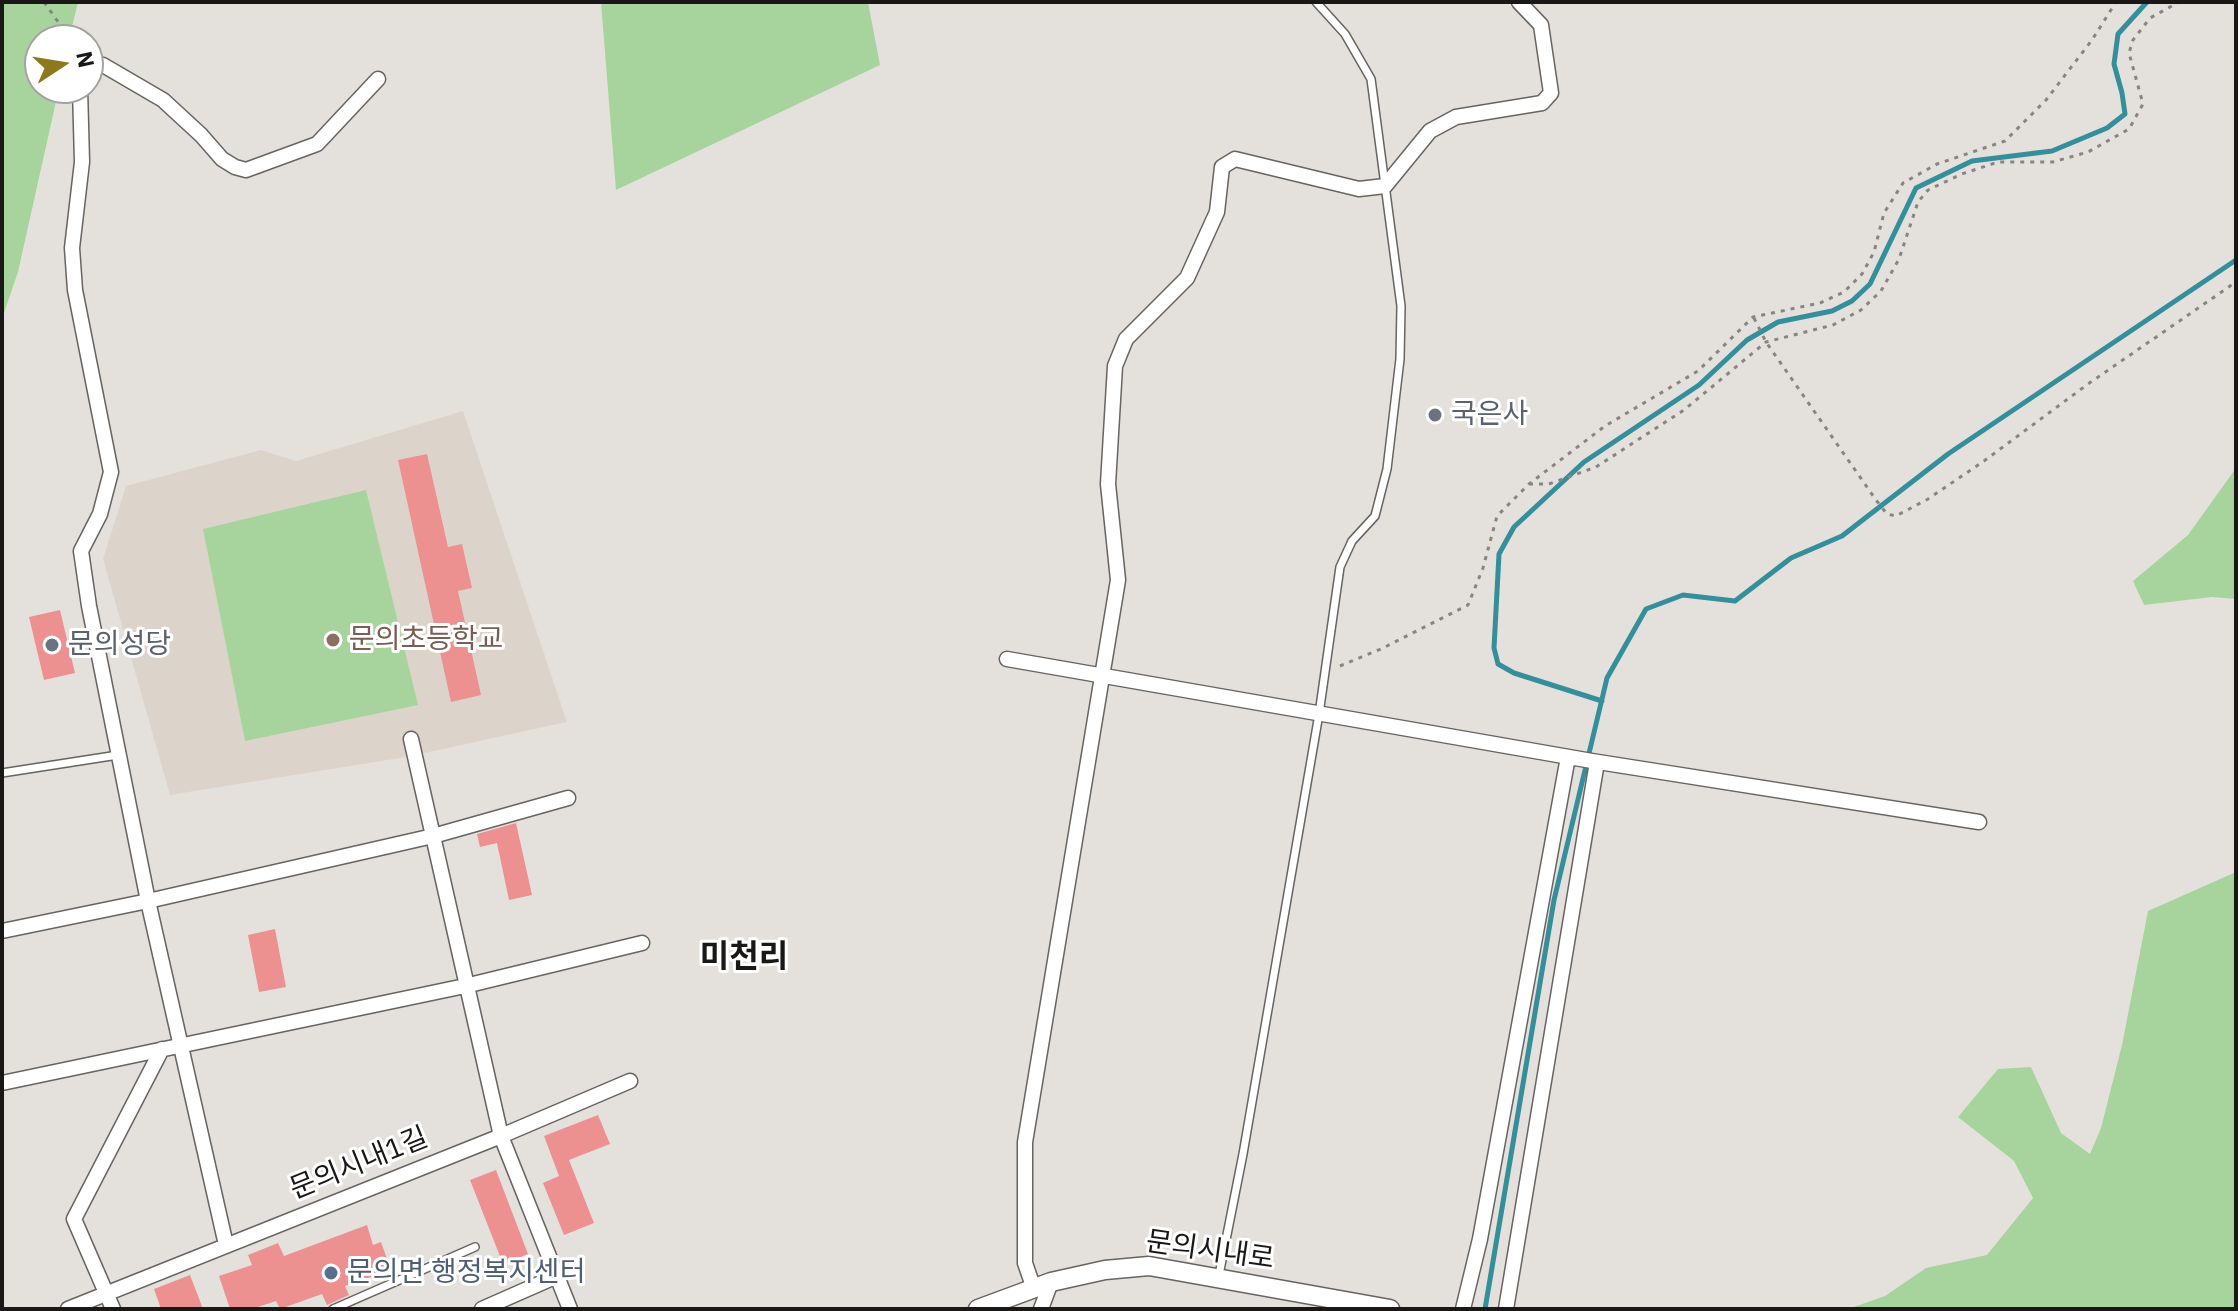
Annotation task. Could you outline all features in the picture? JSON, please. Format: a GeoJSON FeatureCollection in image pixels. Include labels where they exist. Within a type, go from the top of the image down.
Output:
{"type":"FeatureCollection","features":[{"type":"Feature","properties":{"kind":"street"},"geometry":{"type":"LineString","coordinates":[[1041,1309],[1042,1285],[1025,1263],[1025,1142],[1118,580],[1108,484],[1115,366],[1126,339],[1187,278],[1217,212],[1222,167],[1235,159],[1359,189],[1385,186],[1430,131],[1456,117],[1542,103],[1551,93],[1541,25],[1519,2]]}},
{"type":"Feature","properties":{"kind":"street"},"geometry":{"type":"LineString","coordinates":[[104,66],[163,100],[222,159],[246,170],[317,144],[378,79]]}},
{"type":"Feature","properties":{"kind":"street"},"geometry":{"type":"LineString","coordinates":[[80,104],[82,162],[72,248],[75,290],[111,472],[100,514],[81,551],[89,606],[148,901],[226,1245]]}},
{"type":"Feature","properties":{"kind":"street"},"geometry":{"type":"LineString","coordinates":[[1007,659],[1595,762],[1979,822]]}},
{"type":"Feature","properties":{"kind":"street"},"geometry":{"type":"LineString","coordinates":[[411,739],[501,1136],[570,1309]]}},
{"type":"Feature","properties":{"kind":"street"},"geometry":{"type":"LineString","coordinates":[[1463,1309],[1480,1239],[1572,758]]}},
{"type":"Feature","properties":{"kind":"street"},"geometry":{"type":"LineString","coordinates":[[1506,1309],[1595,762]]}},
{"type":"Feature","properties":{"kind":"street"},"geometry":{"type":"LineString","coordinates":[[2,931],[433,836],[568,798]]}},
{"type":"Feature","properties":{"kind":"street"},"geometry":{"type":"LineString","coordinates":[[2,1083],[465,986],[642,943]]}},
{"type":"Feature","properties":{"kind":"street"},"geometry":{"type":"LineString","coordinates":[[113,1309],[74,1219],[162,1049]]}},
{"type":"Feature","properties":{"kind":"street","name":"문의시내1길"},"geometry":{"type":"LineString","coordinates":[[68,1309],[501,1136],[630,1081]]}},
{"type":"Feature","properties":{"kind":"street","name":"문의시내로"},"geometry":{"type":"LineString","coordinates":[[978,1309],[1042,1285],[1105,1270],[1149,1266],[1390,1309]]}},
{"type":"Feature","properties":{"kind":"street"},"geometry":{"type":"LineString","coordinates":[[482,1309],[557,1276]]}},
{"type":"Feature","properties":{"kind":"lane"},"geometry":{"type":"LineString","coordinates":[[1218,1277],[1243,1154],[1319,714],[1340,567],[1352,541],[1375,516],[1387,469],[1400,359],[1401,306],[1371,79],[1345,34],[1316,2]]}},
{"type":"Feature","properties":{"kind":"lane"},"geometry":{"type":"LineString","coordinates":[[2,773],[118,755]]}},
{"type":"Feature","properties":{"kind":"lane"},"geometry":{"type":"LineString","coordinates":[[337,1308],[475,1247]]}},
{"type":"Feature","properties":{"kind":"path"},"geometry":{"type":"LineString","coordinates":[[44,2],[60,24]]}},
{"type":"Feature","properties":{"kind":"path"},"geometry":{"type":"LineString","coordinates":[[1325,672],[1383,648],[1468,605],[1483,568],[1497,516],[1529,484],[1605,426],[1698,371],[1753,317],[1820,303],[1844,292],[1862,274],[1874,252],[1884,213],[1903,183],[1937,164],[2005,141],[2046,100],[2092,40],[2116,2]]}},
{"type":"Feature","properties":{"kind":"path"},"geometry":{"type":"LineString","coordinates":[[1529,484],[1549,484],[1596,467],[1684,410],[1765,340],[1833,325],[1861,310],[1881,291],[1899,259],[1918,202],[1928,190],[1998,162],[2053,162],[2088,152],[2129,129],[2143,104],[2129,53],[2133,40],[2150,18],[2179,2]]}},
{"type":"Feature","properties":{"kind":"path"},"geometry":{"type":"LineString","coordinates":[[1753,317],[1765,340],[1876,500],[1887,514],[1896,516],[1928,499],[2236,282]]}},
{"type":"Feature","properties":{"kind":"shaded area","name":"문의초등학교"},"geometry":{"type":"Polygon","coordinates":[[[463,411],[567,722],[406,757],[170,795],[103,559],[126,486],[261,450],[296,461],[463,411]]]}},
{"type":"Feature","properties":{"kind":"green space"},"geometry":{"type":"Polygon","coordinates":[[[2,2],[78,2],[73,24],[24,24],[24,104],[55,104],[18,272],[2,319],[2,2]]]}},
{"type":"Feature","properties":{"kind":"green space"},"geometry":{"type":"Polygon","coordinates":[[[601,2],[868,2],[880,65],[616,190],[601,2]]]}},
{"type":"Feature","properties":{"kind":"green space"},"geometry":{"type":"Polygon","coordinates":[[[2236,468],[2236,599],[2212,597],[2144,605],[2133,581],[2188,535],[2236,468]]]}},
{"type":"Feature","properties":{"kind":"green space"},"geometry":{"type":"Polygon","coordinates":[[[366,490],[418,705],[245,741],[203,529],[366,490]]]}},
{"type":"Feature","properties":{"kind":"green space"},"geometry":{"type":"Polygon","coordinates":[[[2236,872],[2236,1309],[1848,1309],[1885,1296],[1926,1268],[1987,1255],[2033,1198],[2014,1161],[1958,1117],[1998,1069],[2031,1067],[2061,1133],[2090,1154],[2101,1128],[2122,1045],[2148,911],[2236,872]]]}},
{"type":"Feature","properties":{"kind":"building"},"geometry":{"type":"Polygon","coordinates":[[[427,454],[448,547],[462,544],[472,588],[458,591],[481,695],[451,702],[398,460],[427,454]]]}},
{"type":"Feature","properties":{"kind":"building","name":"문의성당"},"geometry":{"type":"Polygon","coordinates":[[[60,610],[75,673],[44,680],[29,617],[60,610]]]}},
{"type":"Feature","properties":{"kind":"building"},"geometry":{"type":"Polygon","coordinates":[[[516,823],[532,895],[509,900],[497,843],[480,847],[477,834],[516,823]]]}},
{"type":"Feature","properties":{"kind":"building"},"geometry":{"type":"Polygon","coordinates":[[[275,929],[286,987],[259,992],[248,935],[275,929]]]}},
{"type":"Feature","properties":{"kind":"building"},"geometry":{"type":"Polygon","coordinates":[[[598,1115],[610,1144],[569,1160],[594,1223],[564,1235],[543,1183],[559,1176],[544,1136],[598,1115]]]}},
{"type":"Feature","properties":{"kind":"building"},"geometry":{"type":"Polygon","coordinates":[[[496,1170],[528,1254],[503,1264],[470,1180],[496,1170]]]}},
{"type":"Feature","properties":{"kind":"building"},"geometry":{"type":"Polygon","coordinates":[[[367,1225],[373,1245],[381,1242],[391,1270],[345,1286],[349,1295],[327,1305],[322,1294],[280,1309],[276,1301],[252,1309],[230,1309],[219,1276],[252,1265],[248,1255],[278,1243],[284,1256],[367,1225]]]}},
{"type":"Feature","properties":{"kind":"building"},"geometry":{"type":"Polygon","coordinates":[[[190,1275],[203,1309],[161,1309],[154,1289],[190,1275]]]}},
{"type":"Feature","properties":{"kind":"waterway"},"geometry":{"type":"LineString","coordinates":[[1602,701],[1514,673],[1498,664],[1494,648],[1499,554],[1514,527],[1584,462],[1699,385],[1747,340],[1778,322],[1832,311],[1852,301],[1870,284],[1916,188],[1972,161],[2052,151],[2107,128],[2125,114],[2114,64],[2118,34],[2147,2]]}},
{"type":"Feature","properties":{"kind":"waterway"},"geometry":{"type":"LineString","coordinates":[[1485,1309],[1554,900],[1607,678],[1646,609],[1683,595],[1735,601],[1791,558],[1842,536],[1948,454],[2236,260]]}},
{"type":"Feature","properties":{"kind":"place","name":"국은사"},"geometry":{"type":"Point","coordinates":[1435,415]}},
{"type":"Feature","properties":{"kind":"place","name":"문의초등학교"},"geometry":{"type":"Point","coordinates":[333,640]}},
{"type":"Feature","properties":{"kind":"place","name":"문의성당"},"geometry":{"type":"Point","coordinates":[52,645]}},
{"type":"Feature","properties":{"kind":"place","name":"문의면 행정복지센터"},"geometry":{"type":"Point","coordinates":[331,1273]}},
{"type":"Feature","properties":{"kind":"district","name":"미천리"},"geometry":{"type":"Point","coordinates":[744,958]}}]}
